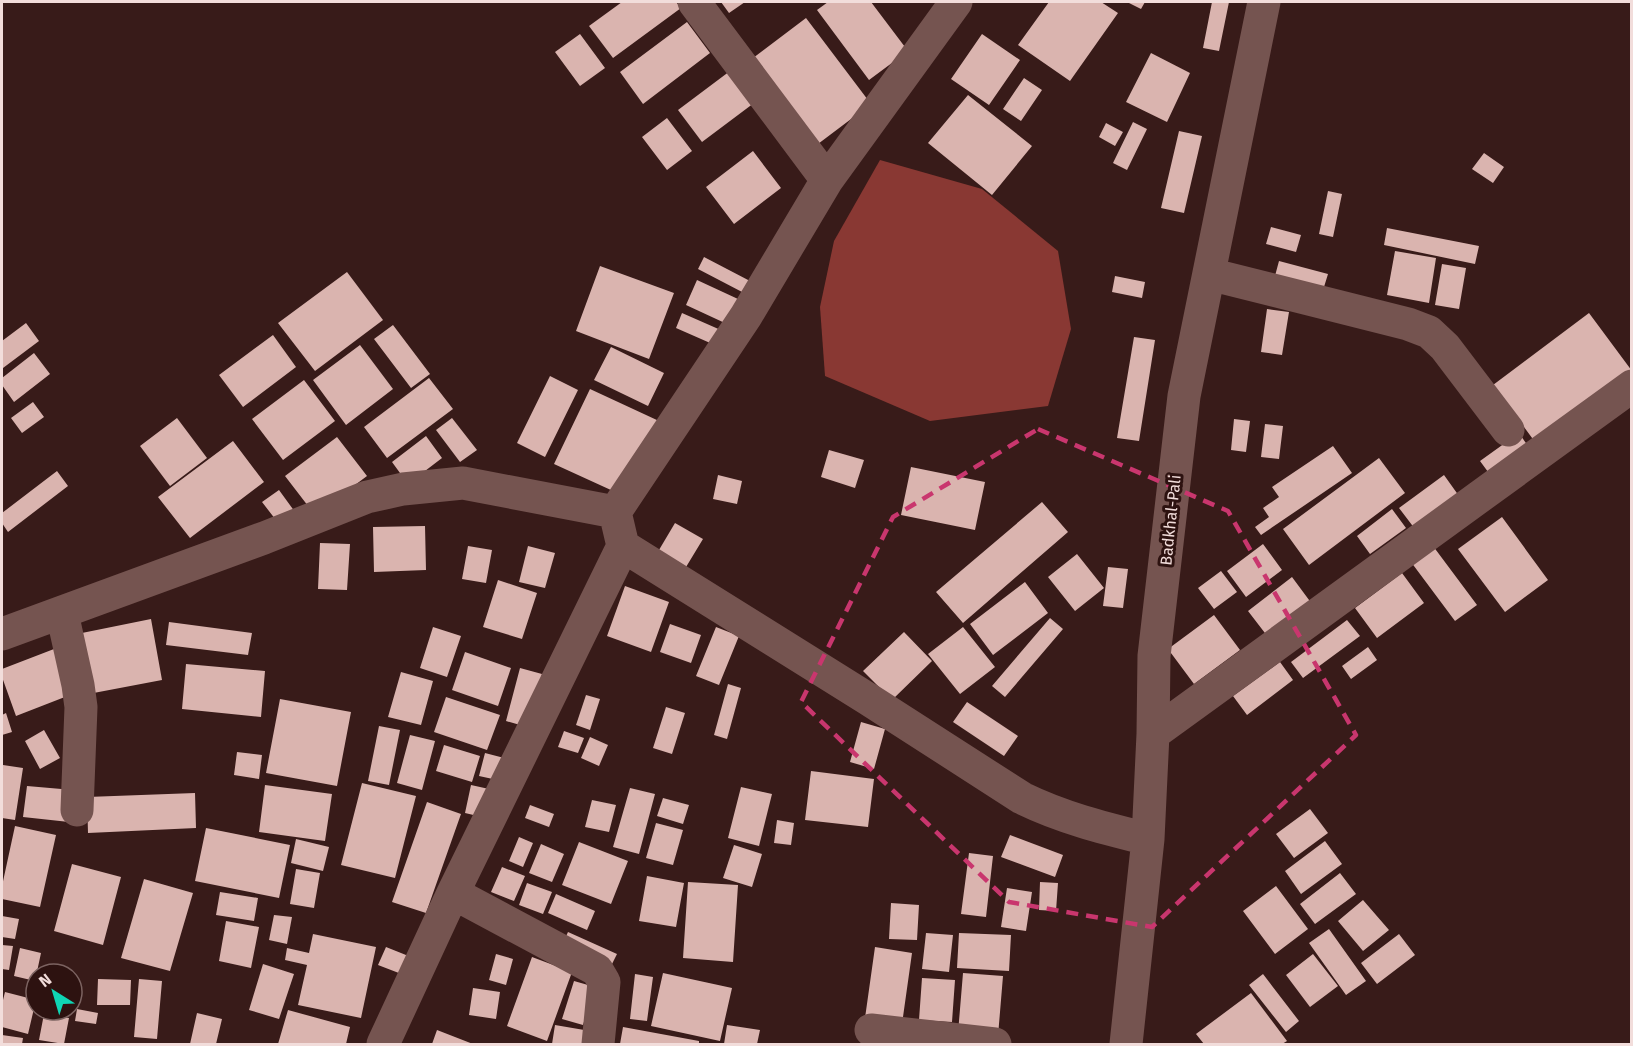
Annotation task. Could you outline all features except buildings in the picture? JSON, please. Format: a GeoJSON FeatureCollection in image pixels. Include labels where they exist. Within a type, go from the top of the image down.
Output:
{"type":"FeatureCollection","features":[{"type":"Feature","properties":{"kind":"street"},"geometry":{"type":"LineString","coordinates":[[694,2],[827,180]]}},
{"type":"Feature","properties":{"kind":"street"},"geometry":{"type":"LineString","coordinates":[[383,1044],[453,893],[623,546],[615,512],[746,316],[827,180],[956,2]]}},
{"type":"Feature","properties":{"kind":"street","name":"Badkhal-Pali"},"geometry":{"type":"LineString","coordinates":[[1126,1044],[1148,839],[1154,656],[1184,396],[1264,2]]}},
{"type":"Feature","properties":{"kind":"street"},"geometry":{"type":"LineString","coordinates":[[1209,274],[1408,324],[1429,332],[1445,347],[1508,430]]}},
{"type":"Feature","properties":{"kind":"street"},"geometry":{"type":"LineString","coordinates":[[1153,734],[1632,386]]}},
{"type":"Feature","properties":{"kind":"street"},"geometry":{"type":"LineString","coordinates":[[2,634],[274,534],[367,497],[403,489],[463,483],[615,512]]}},
{"type":"Feature","properties":{"kind":"street"},"geometry":{"type":"LineString","coordinates":[[623,546],[1022,798],[1075,820],[1148,839]]}},
{"type":"Feature","properties":{"kind":"street"},"geometry":{"type":"LineString","coordinates":[[62,613],[81,707],[77,810]]}},
{"type":"Feature","properties":{"kind":"street"},"geometry":{"type":"LineString","coordinates":[[453,893],[597,970],[604,982],[598,1044]]}},
{"type":"Feature","properties":{"kind":"street"},"geometry":{"type":"LineString","coordinates":[[871,1030],[995,1044]]}},
{"type":"Feature","properties":{"kind":"highlighted area"},"geometry":{"type":"Polygon","coordinates":[[[1038,429],[1228,511],[1356,735],[1152,927],[1009,902],[801,702],[893,517],[1038,429]]]}},
{"type":"Feature","properties":{"kind":"shaded area"},"geometry":{"type":"Polygon","coordinates":[[[880,160],[982,189],[1058,251],[1071,329],[1048,406],[930,421],[825,376],[820,307],[834,241],[880,160]]]}}]}
